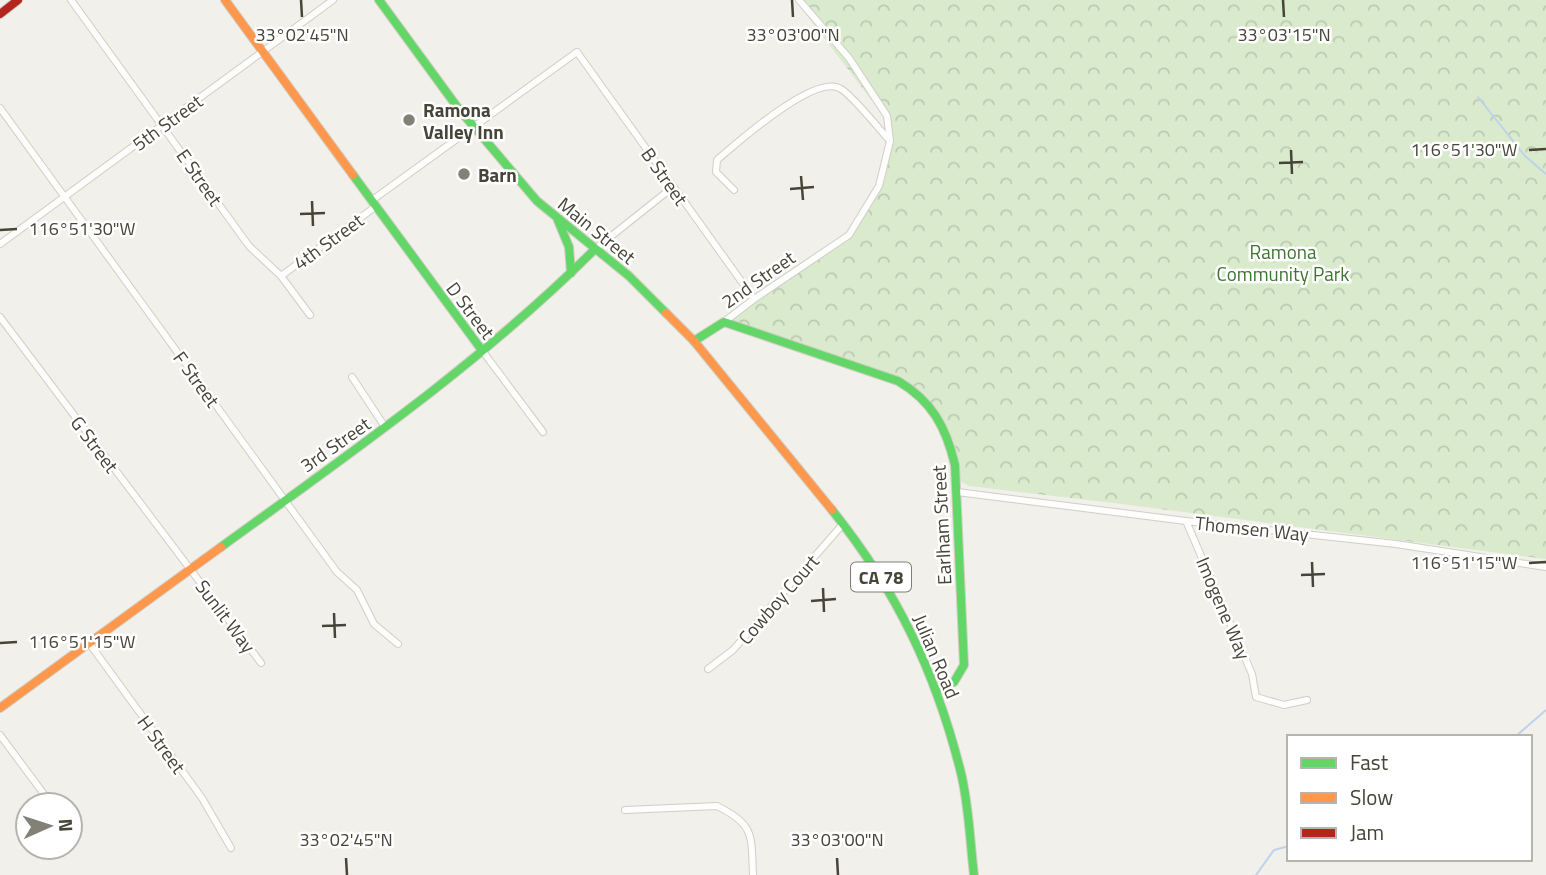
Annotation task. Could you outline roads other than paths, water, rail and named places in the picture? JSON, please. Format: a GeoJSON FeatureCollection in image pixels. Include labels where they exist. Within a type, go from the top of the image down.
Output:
{"type":"FeatureCollection","features":[{"type":"Feature","properties":{"kind":"main road"},"geometry":{"type":"LineString","coordinates":[[0,13],[18,0]]}},
{"type":"Feature","properties":{"kind":"main road","name":"D Street"},"geometry":{"type":"LineString","coordinates":[[225,0],[481,349]]}},
{"type":"Feature","properties":{"kind":"main road","name":"Main Street"},"geometry":{"type":"LineString","coordinates":[[379,0],[473,127],[537,201],[638,286],[694,341],[805,476]]}},
{"type":"Feature","properties":{"kind":"main road"},"geometry":{"type":"LineString","coordinates":[[557,218],[569,247],[571,272]]}},
{"type":"Feature","properties":{"kind":"main road","name":"3rd Street"},"geometry":{"type":"LineString","coordinates":[[0,708],[419,403],[595,249]]}},
{"type":"Feature","properties":{"kind":"main road","name":"2nd Street"},"geometry":{"type":"LineString","coordinates":[[694,341],[724,322]]}},
{"type":"Feature","properties":{"kind":"main road","name":"Earlham Street"},"geometry":{"type":"LineString","coordinates":[[724,322],[898,382],[924,397],[939,418],[950,442],[957,492],[964,666],[961,675],[953,684],[937,690]]}},
{"type":"Feature","properties":{"kind":"main road","name":"Julian Road"},"geometry":{"type":"LineString","coordinates":[[805,476],[877,570],[910,628],[937,690],[962,776],[974,875]]}},
{"type":"Feature","properties":{"kind":"street","name":"E Street"},"geometry":{"type":"LineString","coordinates":[[71,0],[249,246],[281,276],[310,316]]}},
{"type":"Feature","properties":{"kind":"street","name":"5th Street"},"geometry":{"type":"LineString","coordinates":[[0,244],[333,0]]}},
{"type":"Feature","properties":{"kind":"street"},"geometry":{"type":"LineString","coordinates":[[799,0],[849,58],[887,116],[890,141]]}},
{"type":"Feature","properties":{"kind":"street","name":"4th Street"},"geometry":{"type":"LineString","coordinates":[[281,276],[473,127],[577,52]]}},
{"type":"Feature","properties":{"kind":"street","name":"B Street"},"geometry":{"type":"LineString","coordinates":[[577,52],[754,299]]}},
{"type":"Feature","properties":{"kind":"street"},"geometry":{"type":"LineString","coordinates":[[734,190],[716,172],[717,160],[769,117],[819,88],[829,85],[841,88],[890,141]]}},
{"type":"Feature","properties":{"kind":"street","name":"F Street"},"geometry":{"type":"LineString","coordinates":[[0,108],[337,572],[356,590],[374,624],[398,644]]}},
{"type":"Feature","properties":{"kind":"street","name":"2nd Street"},"geometry":{"type":"LineString","coordinates":[[724,322],[849,235],[879,187],[890,141]]}},
{"type":"Feature","properties":{"kind":"street","name":"3rd Street"},"geometry":{"type":"LineString","coordinates":[[595,249],[673,187]]}},
{"type":"Feature","properties":{"kind":"street","name":"G Street"},"geometry":{"type":"LineString","coordinates":[[0,317],[190,570]]}},
{"type":"Feature","properties":{"kind":"street","name":"D Street"},"geometry":{"type":"LineString","coordinates":[[481,349],[543,432]]}},
{"type":"Feature","properties":{"kind":"street"},"geometry":{"type":"LineString","coordinates":[[352,377],[385,427]]}},
{"type":"Feature","properties":{"kind":"street","name":"Thomsen Way"},"geometry":{"type":"LineString","coordinates":[[957,492],[1186,522],[1396,544],[1546,568]]}},
{"type":"Feature","properties":{"kind":"street","name":"Imogene Way"},"geometry":{"type":"LineString","coordinates":[[1186,522],[1252,674],[1256,697],[1284,705],[1307,700]]}},
{"type":"Feature","properties":{"kind":"street","name":"Cowboy Court"},"geometry":{"type":"LineString","coordinates":[[708,669],[733,650],[843,524]]}},
{"type":"Feature","properties":{"kind":"street","name":"Sunlit Way"},"geometry":{"type":"LineString","coordinates":[[190,570],[261,663]]}},
{"type":"Feature","properties":{"kind":"street","name":"H Street"},"geometry":{"type":"LineString","coordinates":[[89,643],[202,798],[231,848]]}},
{"type":"Feature","properties":{"kind":"street"},"geometry":{"type":"LineString","coordinates":[[0,735],[42,791]]}},
{"type":"Feature","properties":{"kind":"street"},"geometry":{"type":"LineString","coordinates":[[625,810],[717,806],[739,820],[751,835],[753,875]]}},
{"type":"Feature","properties":{"kind":"waterway"},"geometry":{"type":"LineString","coordinates":[[1478,97],[1525,156],[1546,174]]}},
{"type":"Feature","properties":{"kind":"waterway"},"geometry":{"type":"LineString","coordinates":[[1517,735],[1546,710]]}},
{"type":"Feature","properties":{"kind":"waterway"},"geometry":{"type":"LineString","coordinates":[[1256,875],[1274,850],[1287,847]]}},
{"type":"Feature","properties":{"kind":"place","name":"Ramona Valley Inn"},"geometry":{"type":"Point","coordinates":[409,120]}},
{"type":"Feature","properties":{"kind":"place","name":"Barn"},"geometry":{"type":"Point","coordinates":[464,174]}},
{"type":"Feature","properties":{"kind":"park label","name":"Ramona Community Park"},"geometry":{"type":"Point","coordinates":[1283,262]}}]}
